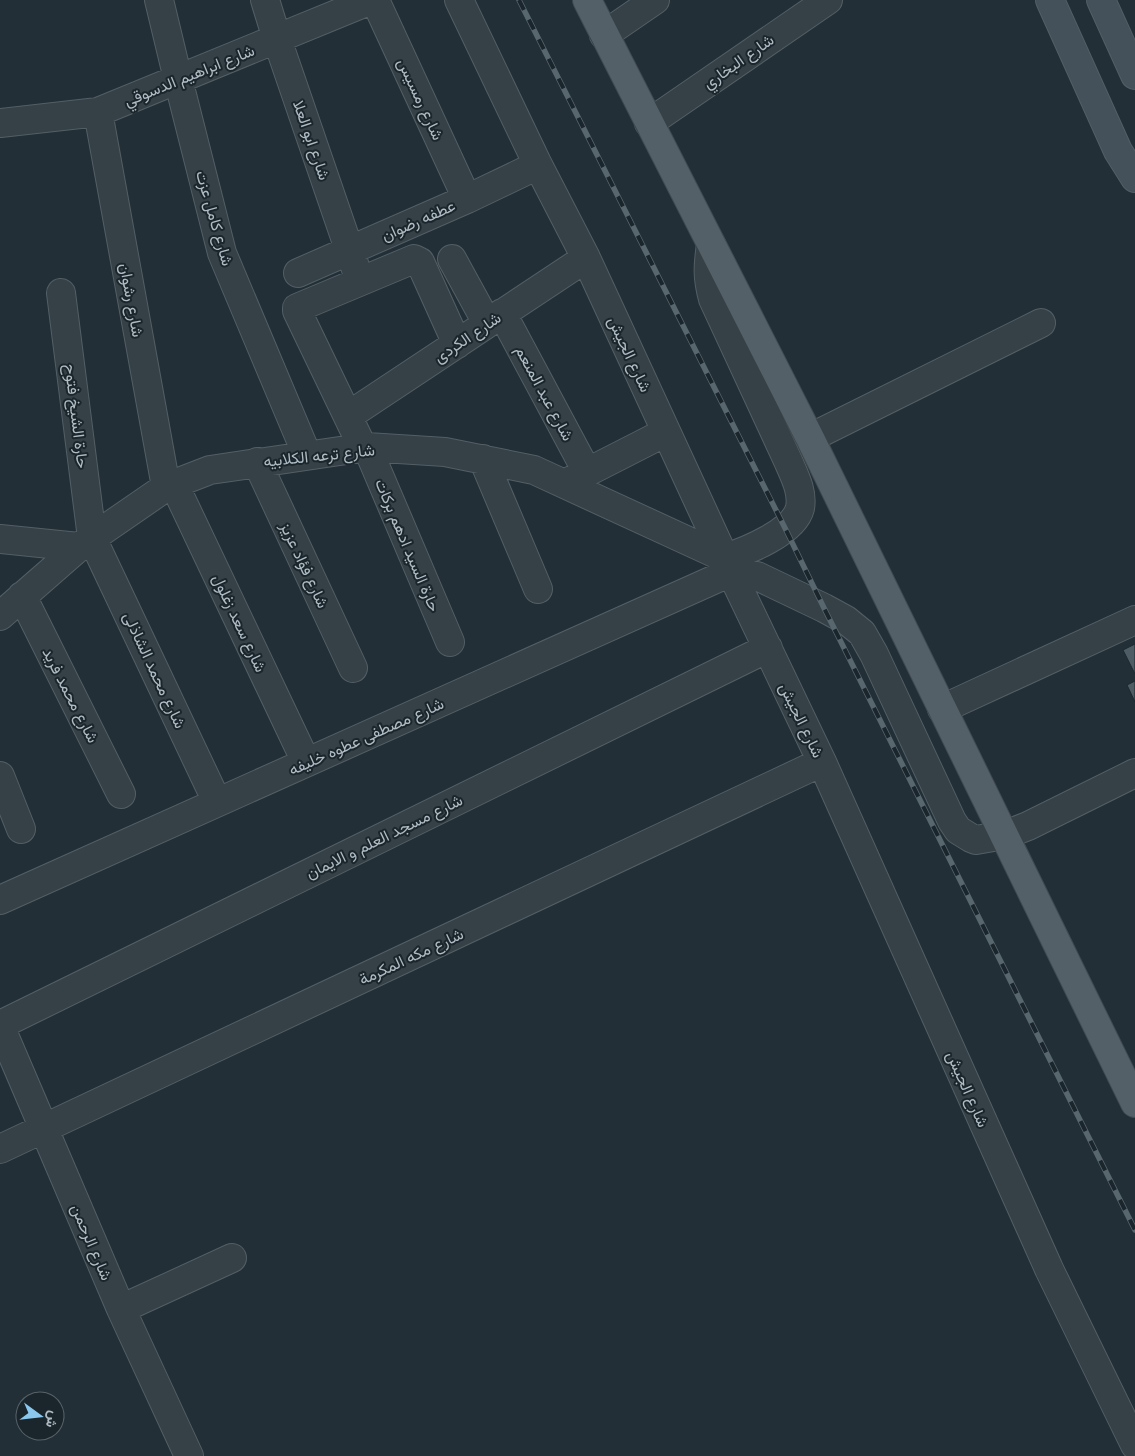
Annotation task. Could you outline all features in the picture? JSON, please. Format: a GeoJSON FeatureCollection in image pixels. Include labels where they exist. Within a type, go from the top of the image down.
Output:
{"type":"FeatureCollection","features":[{"type":"Feature","properties":{"kind":"main road"},"geometry":{"type":"LineString","coordinates":[[586,0],[810,438],[1133,1095]]}},
{"type":"Feature","properties":{"kind":"street","name":"شارع كامل عزت"},"geometry":{"type":"LineString","coordinates":[[159,0],[222,253],[307,455]]}},
{"type":"Feature","properties":{"kind":"street","name":"شارع ابو العلا"},"geometry":{"type":"LineString","coordinates":[[265,0],[360,280]]}},
{"type":"Feature","properties":{"kind":"street","name":"شارع ابراهيم الدسوقي"},"geometry":{"type":"LineString","coordinates":[[0,122],[98,112],[371,0]]}},
{"type":"Feature","properties":{"kind":"street","name":"شارع رمسيس"},"geometry":{"type":"LineString","coordinates":[[376,0],[467,199]]}},
{"type":"Feature","properties":{"kind":"street","name":"شارع الجيش"},"geometry":{"type":"LineString","coordinates":[[460,0],[538,165],[586,258],[728,565],[822,762],[1045,1260],[1135,1445]]}},
{"type":"Feature","properties":{"kind":"street"},"geometry":{"type":"LineString","coordinates":[[604,36],[655,0]]}},
{"type":"Feature","properties":{"kind":"street","name":"شارع البخاري"},"geometry":{"type":"LineString","coordinates":[[649,123],[828,0]]}},
{"type":"Feature","properties":{"kind":"street"},"geometry":{"type":"LineString","coordinates":[[1050,0],[1118,151],[1135,178]]}},
{"type":"Feature","properties":{"kind":"street"},"geometry":{"type":"LineString","coordinates":[[1101,0],[1133,62]]}},
{"type":"Feature","properties":{"kind":"street","name":"شارع رشوان"},"geometry":{"type":"LineString","coordinates":[[98,112],[170,485]]}},
{"type":"Feature","properties":{"kind":"street","name":"عطفه رضوان"},"geometry":{"type":"LineString","coordinates":[[298,273],[467,199],[538,165]]}},
{"type":"Feature","properties":{"kind":"street","name":"شارع مصطفى عطوه خليفه"},"geometry":{"type":"LineString","coordinates":[[0,900],[306,762],[728,565],[794,521],[800,507],[800,489],[713,299],[707,271],[711,244]]}},
{"type":"Feature","properties":{"kind":"street","name":"شارع عبد المنعم"},"geometry":{"type":"LineString","coordinates":[[452,258],[495,318],[576,478]]}},
{"type":"Feature","properties":{"kind":"street","name":"شارع الكردى"},"geometry":{"type":"LineString","coordinates":[[348,416],[586,258]]}},
{"type":"Feature","properties":{"kind":"street"},"geometry":{"type":"LineString","coordinates":[[360,280],[414,259],[417,260],[420,262],[457,344]]}},
{"type":"Feature","properties":{"kind":"street","name":"حارة السيد ادهم بركات"},"geometry":{"type":"LineString","coordinates":[[360,280],[297,308],[297,311],[365,448],[450,642]]}},
{"type":"Feature","properties":{"kind":"street","name":"حارة الشيخ فتوح"},"geometry":{"type":"LineString","coordinates":[[61,294],[86,542]]}},
{"type":"Feature","properties":{"kind":"street"},"geometry":{"type":"LineString","coordinates":[[810,438],[1041,323]]}},
{"type":"Feature","properties":{"kind":"street"},"geometry":{"type":"LineString","coordinates":[[576,478],[666,432]]}},
{"type":"Feature","properties":{"kind":"street","name":"شارع ترعه الكلابيه"},"geometry":{"type":"LineString","coordinates":[[0,616],[86,542],[170,485],[210,470],[365,448],[445,452],[576,478],[728,565],[757,576],[846,620],[862,633],[874,654],[952,821],[958,830],[971,838],[976,840],[1005,835],[1028,826],[1135,773]]}},
{"type":"Feature","properties":{"kind":"street"},"geometry":{"type":"LineString","coordinates":[[483,459],[538,589]]}},
{"type":"Feature","properties":{"kind":"street","name":"شارع فؤاد عزيز"},"geometry":{"type":"LineString","coordinates":[[257,462],[353,668]]}},
{"type":"Feature","properties":{"kind":"street","name":"شارع سعد زغلول"},"geometry":{"type":"LineString","coordinates":[[170,485],[306,762]]}},
{"type":"Feature","properties":{"kind":"street"},"geometry":{"type":"LineString","coordinates":[[0,539],[86,542]]}},
{"type":"Feature","properties":{"kind":"street","name":"شارع محمد الشاذلى"},"geometry":{"type":"LineString","coordinates":[[86,542],[217,802]]}},
{"type":"Feature","properties":{"kind":"street","name":"شارع محمد فريد"},"geometry":{"type":"LineString","coordinates":[[22,596],[121,794]]}},
{"type":"Feature","properties":{"kind":"street"},"geometry":{"type":"LineString","coordinates":[[942,709],[1135,620]]}},
{"type":"Feature","properties":{"kind":"street","name":"شارع مسجد العلم و الايمان"},"geometry":{"type":"LineString","coordinates":[[0,1025],[768,648]]}},
{"type":"Feature","properties":{"kind":"street","name":"شارع مكه المكرمة"},"geometry":{"type":"LineString","coordinates":[[0,1149],[822,762]]}},
{"type":"Feature","properties":{"kind":"street"},"geometry":{"type":"LineString","coordinates":[[0,776],[21,829]]}},
{"type":"Feature","properties":{"kind":"street","name":"شارع الرحمن"},"geometry":{"type":"LineString","coordinates":[[0,1025],[121,1310],[189,1456]]}},
{"type":"Feature","properties":{"kind":"street"},"geometry":{"type":"LineString","coordinates":[[121,1310],[232,1258]]}},
{"type":"Feature","properties":{"kind":"building"},"geometry":{"type":"Polygon","coordinates":[[[1135,644],[1135,674],[1123,650],[1135,644]]]}},
{"type":"Feature","properties":{"kind":"building"},"geometry":{"type":"Polygon","coordinates":[[[1135,681],[1135,702],[1127,685],[1135,681]]]}},
{"type":"Feature","properties":{"kind":"railway"},"geometry":{"type":"LineString","coordinates":[[519,0],[1135,1230]]}}]}
